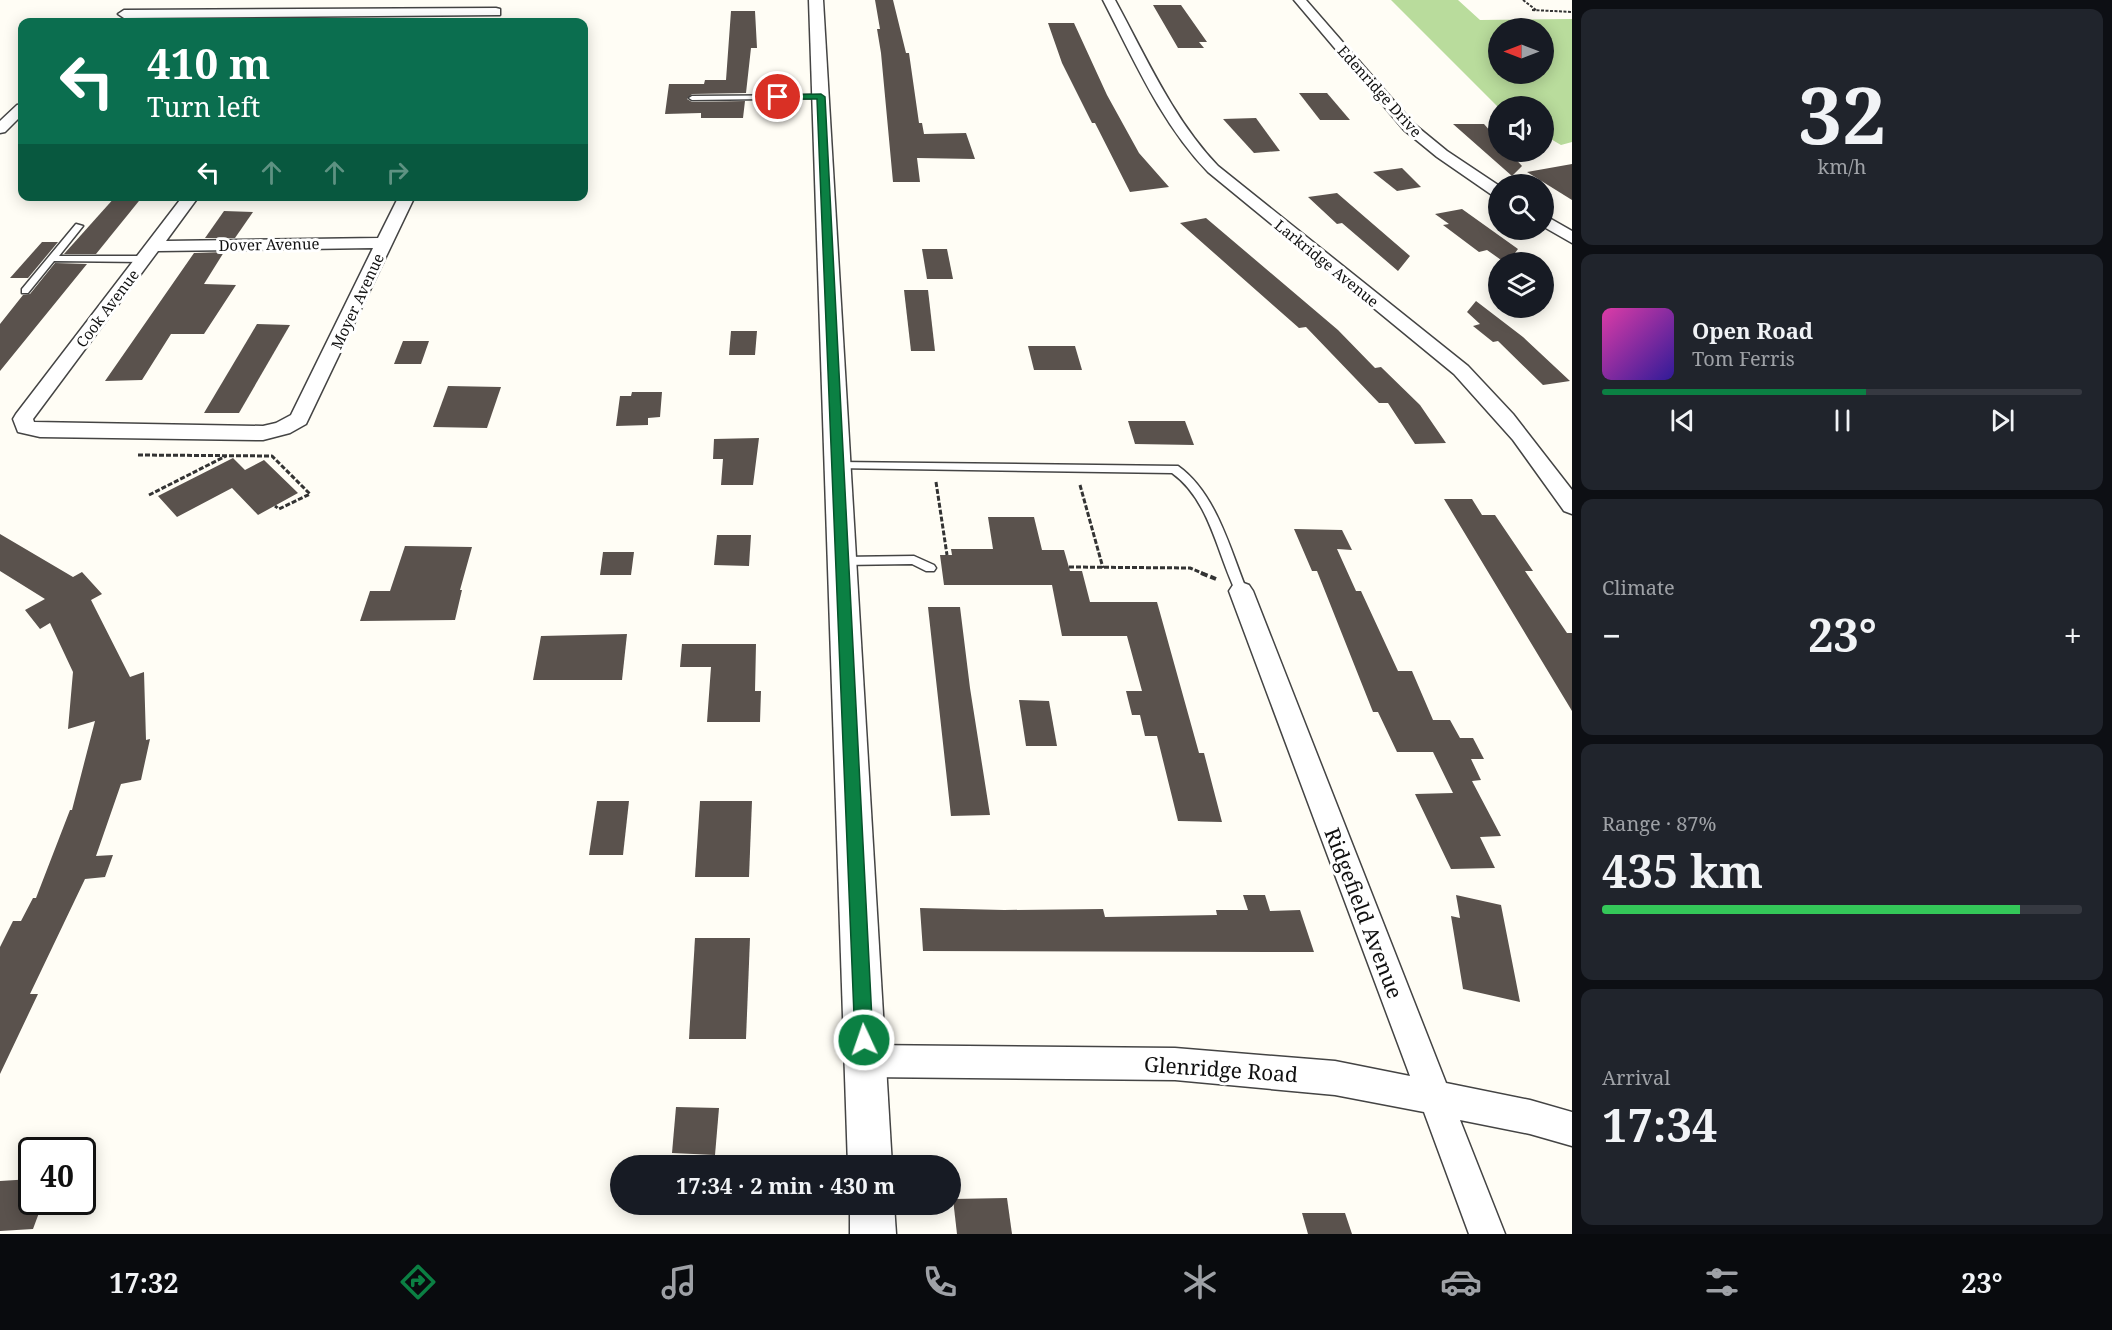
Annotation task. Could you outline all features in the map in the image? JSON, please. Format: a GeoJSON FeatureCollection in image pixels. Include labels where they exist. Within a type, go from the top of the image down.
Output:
{"type":"FeatureCollection","features":[{"type":"Feature","properties":{"kind":"street"},"geometry":{"type":"LineString","coordinates":[[120,18],[140,0]]}},
{"type":"Feature","properties":{"kind":"street"},"geometry":{"type":"LineString","coordinates":[[325,18],[338,0]]}},
{"type":"Feature","properties":{"kind":"street"},"geometry":{"type":"LineString","coordinates":[[120,18],[494,17],[502,0]]}},
{"type":"Feature","properties":{"kind":"street"},"geometry":{"type":"LineString","coordinates":[[816,0],[869,1155]]}},
{"type":"Feature","properties":{"kind":"street","name":"Larkridge Avenue"},"geometry":{"type":"LineString","coordinates":[[1109,0],[1171,116],[1193,148],[1231,186],[1468,377],[1523,436],[1572,506]]}},
{"type":"Feature","properties":{"kind":"street","name":"Edenridge Drive"},"geometry":{"type":"LineString","coordinates":[[1300,0],[1409,128],[1488,185]]}},
{"type":"Feature","properties":{"kind":"street"},"geometry":{"type":"LineString","coordinates":[[0,129],[18,112]]}},
{"type":"Feature","properties":{"kind":"street","name":"Cook Avenue"},"geometry":{"type":"LineString","coordinates":[[23,419],[187,201]]}},
{"type":"Feature","properties":{"kind":"street","name":"Moyer Avenue"},"geometry":{"type":"LineString","coordinates":[[23,419],[25,427],[40,430],[263,433],[283,428],[299,419],[405,201]]}},
{"type":"Feature","properties":{"kind":"street"},"geometry":{"type":"LineString","coordinates":[[1554,226],[1572,238]]}},
{"type":"Feature","properties":{"kind":"street","name":"Dover Avenue"},"geometry":{"type":"LineString","coordinates":[[149,252],[385,243]]}},
{"type":"Feature","properties":{"kind":"street","name":"Ridgefield Avenue"},"geometry":{"type":"LineString","coordinates":[[1241,591],[1486,1234]]}},
{"type":"Feature","properties":{"kind":"street","name":"Glenridge Road"},"geometry":{"type":"LineString","coordinates":[[865,1061],[1174,1064],[1335,1078],[1530,1117],[1572,1129]]}},
{"type":"Feature","properties":{"kind":"street"},"geometry":{"type":"LineString","coordinates":[[872,1215],[873,1234]]}},
{"type":"Feature","properties":{"kind":"lane"},"geometry":{"type":"LineString","coordinates":[[692,98],[821,97]]}},
{"type":"Feature","properties":{"kind":"lane"},"geometry":{"type":"LineString","coordinates":[[25,291],[79,226]]}},
{"type":"Feature","properties":{"kind":"lane"},"geometry":{"type":"LineString","coordinates":[[52,258],[149,252]]}},
{"type":"Feature","properties":{"kind":"lane"},"geometry":{"type":"LineString","coordinates":[[838,465],[1168,468],[1178,470],[1184,475],[1210,516],[1241,591]]}},
{"type":"Feature","properties":{"kind":"lane"},"geometry":{"type":"LineString","coordinates":[[842,561],[914,560],[930,568]]}},
{"type":"Feature","properties":{"kind":"path"},"geometry":{"type":"LineString","coordinates":[[1523,2],[1536,10]]}},
{"type":"Feature","properties":{"kind":"path"},"geometry":{"type":"LineString","coordinates":[[1532,10],[1569,12]]}},
{"type":"Feature","properties":{"kind":"path"},"geometry":{"type":"LineString","coordinates":[[138,455],[272,456],[310,494],[279,509],[274,506]]}},
{"type":"Feature","properties":{"kind":"path"},"geometry":{"type":"LineString","coordinates":[[149,495],[226,456]]}},
{"type":"Feature","properties":{"kind":"path"},"geometry":{"type":"LineString","coordinates":[[934,466],[947,555]]}},
{"type":"Feature","properties":{"kind":"path"},"geometry":{"type":"LineString","coordinates":[[1064,467],[1080,484],[1103,568]]}},
{"type":"Feature","properties":{"kind":"path"},"geometry":{"type":"LineString","coordinates":[[1069,567],[1190,568],[1241,591]]}},
{"type":"Feature","properties":{"kind":"green space"},"geometry":{"type":"Polygon","coordinates":[[[1391,0],[1458,0],[1480,20],[1488,20],[1488,84],[1554,84],[1554,19],[1572,19],[1572,142],[1561,145],[1554,141],[1554,96],[1488,97],[1391,0]]]}},
{"type":"Feature","properties":{"kind":"building"},"geometry":{"type":"Polygon","coordinates":[[[875,0],[893,0],[906,53],[909,53],[919,123],[922,123],[924,134],[966,133],[975,159],[917,158],[920,182],[893,182],[877,29],[880,29],[875,0]]]}},
{"type":"Feature","properties":{"kind":"building"},"geometry":{"type":"Polygon","coordinates":[[[1153,5],[1181,5],[1207,42],[1199,42],[1204,48],[1178,48],[1153,5]]]}},
{"type":"Feature","properties":{"kind":"building"},"geometry":{"type":"Polygon","coordinates":[[[731,11],[755,11],[757,48],[751,48],[746,93],[692,94],[687,99],[692,102],[745,101],[743,118],[701,118],[701,113],[665,114],[669,84],[704,84],[705,80],[726,80],[731,11]]]}},
{"type":"Feature","properties":{"kind":"building"},"geometry":{"type":"Polygon","coordinates":[[[1048,23],[1074,23],[1107,95],[1139,153],[1169,187],[1130,192],[1062,63],[1048,23]]]}},
{"type":"Feature","properties":{"kind":"building"},"geometry":{"type":"Polygon","coordinates":[[[1299,93],[1327,93],[1350,120],[1320,120],[1299,93]]]}},
{"type":"Feature","properties":{"kind":"building"},"geometry":{"type":"Polygon","coordinates":[[[1256,118],[1280,151],[1254,153],[1223,119],[1256,118]]]}},
{"type":"Feature","properties":{"kind":"building"},"geometry":{"type":"Polygon","coordinates":[[[1453,124],[1484,124],[1488,129],[1488,155],[1453,124]]]}},
{"type":"Feature","properties":{"kind":"building"},"geometry":{"type":"Polygon","coordinates":[[[1496,162],[1518,162],[1522,166],[1514,174],[1510,174],[1496,162]]]}},
{"type":"Feature","properties":{"kind":"building"},"geometry":{"type":"Polygon","coordinates":[[[1572,164],[1572,200],[1554,189],[1554,174],[1527,172],[1572,164]]]}},
{"type":"Feature","properties":{"kind":"building"},"geometry":{"type":"Polygon","coordinates":[[[1402,168],[1421,187],[1397,191],[1373,172],[1402,168]]]}},
{"type":"Feature","properties":{"kind":"building"},"geometry":{"type":"Polygon","coordinates":[[[1337,193],[1410,256],[1398,271],[1342,223],[1337,224],[1308,197],[1337,193]]]}},
{"type":"Feature","properties":{"kind":"building"},"geometry":{"type":"Polygon","coordinates":[[[112,201],[139,201],[96,254],[64,254],[112,201]]]}},
{"type":"Feature","properties":{"kind":"building"},"geometry":{"type":"Polygon","coordinates":[[[1462,209],[1488,228],[1488,240],[1505,240],[1518,249],[1516,252],[1487,250],[1479,252],[1443,225],[1449,224],[1435,214],[1462,209]]]}},
{"type":"Feature","properties":{"kind":"building"},"geometry":{"type":"Polygon","coordinates":[[[224,211],[253,212],[235,238],[205,238],[224,211]]]}},
{"type":"Feature","properties":{"kind":"building"},"geometry":{"type":"Polygon","coordinates":[[[1206,218],[1338,330],[1375,368],[1381,367],[1420,405],[1446,443],[1415,444],[1388,403],[1379,403],[1306,327],[1299,328],[1180,223],[1206,218]]]}},
{"type":"Feature","properties":{"kind":"building"},"geometry":{"type":"Polygon","coordinates":[[[42,242],[58,242],[28,278],[10,278],[42,242]]]}},
{"type":"Feature","properties":{"kind":"building"},"geometry":{"type":"Polygon","coordinates":[[[922,249],[947,249],[953,279],[927,279],[922,249]]]}},
{"type":"Feature","properties":{"kind":"building"},"geometry":{"type":"Polygon","coordinates":[[[224,252],[204,284],[236,285],[204,334],[171,334],[142,380],[105,381],[194,253],[224,252]]]}},
{"type":"Feature","properties":{"kind":"building"},"geometry":{"type":"Polygon","coordinates":[[[55,263],[87,264],[0,371],[0,324],[23,295],[30,294],[55,263]]]}},
{"type":"Feature","properties":{"kind":"building"},"geometry":{"type":"Polygon","coordinates":[[[904,290],[928,290],[935,351],[911,351],[904,290]]]}},
{"type":"Feature","properties":{"kind":"building"},"geometry":{"type":"Polygon","coordinates":[[[1476,301],[1488,310],[1488,318],[1498,318],[1523,337],[1570,381],[1543,385],[1498,341],[1493,342],[1473,326],[1480,324],[1467,312],[1476,301]]]}},
{"type":"Feature","properties":{"kind":"building"},"geometry":{"type":"Polygon","coordinates":[[[257,324],[290,325],[239,413],[204,413],[257,324]]]}},
{"type":"Feature","properties":{"kind":"building"},"geometry":{"type":"Polygon","coordinates":[[[731,331],[757,331],[755,355],[729,355],[731,331]]]}},
{"type":"Feature","properties":{"kind":"building"},"geometry":{"type":"Polygon","coordinates":[[[403,341],[429,341],[421,364],[394,364],[403,341]]]}},
{"type":"Feature","properties":{"kind":"building"},"geometry":{"type":"Polygon","coordinates":[[[1028,346],[1075,346],[1082,370],[1034,370],[1028,346]]]}},
{"type":"Feature","properties":{"kind":"building"},"geometry":{"type":"Polygon","coordinates":[[[448,386],[501,387],[487,428],[433,427],[448,386]]]}},
{"type":"Feature","properties":{"kind":"building"},"geometry":{"type":"Polygon","coordinates":[[[632,392],[662,392],[660,417],[648,418],[648,425],[616,426],[620,396],[631,396],[632,392]]]}},
{"type":"Feature","properties":{"kind":"building"},"geometry":{"type":"Polygon","coordinates":[[[1128,421],[1185,421],[1194,445],[1135,444],[1128,421]]]}},
{"type":"Feature","properties":{"kind":"building"},"geometry":{"type":"Polygon","coordinates":[[[759,438],[753,485],[721,485],[723,459],[713,459],[714,439],[759,438]]]}},
{"type":"Feature","properties":{"kind":"building"},"geometry":{"type":"Polygon","coordinates":[[[233,458],[245,470],[264,460],[298,493],[258,515],[232,488],[177,517],[158,496],[233,458]]]}},
{"type":"Feature","properties":{"kind":"building"},"geometry":{"type":"Polygon","coordinates":[[[1444,499],[1472,499],[1482,515],[1495,515],[1533,571],[1525,571],[1567,633],[1572,633],[1572,711],[1444,499]]]}},
{"type":"Feature","properties":{"kind":"building"},"geometry":{"type":"Polygon","coordinates":[[[988,517],[1034,517],[1042,550],[1064,550],[1070,571],[1082,571],[1090,602],[1157,602],[1199,753],[1204,753],[1222,822],[1178,821],[1157,736],[1145,736],[1140,715],[1132,715],[1126,691],[1142,691],[1127,636],[1062,636],[1052,585],[944,585],[940,555],[952,555],[951,549],[993,549],[988,517]]]}},
{"type":"Feature","properties":{"kind":"building"},"geometry":{"type":"Polygon","coordinates":[[[1294,529],[1342,530],[1352,550],[1337,549],[1356,591],[1361,591],[1398,671],[1412,671],[1433,720],[1450,720],[1460,738],[1473,738],[1484,759],[1471,759],[1481,780],[1472,781],[1501,836],[1480,837],[1495,868],[1451,869],[1415,794],[1453,793],[1433,752],[1397,752],[1378,712],[1373,712],[1317,571],[1312,571],[1294,529]]]}},
{"type":"Feature","properties":{"kind":"building"},"geometry":{"type":"Polygon","coordinates":[[[0,534],[73,577],[82,572],[102,594],[91,600],[130,677],[144,672],[146,740],[150,739],[141,780],[121,784],[96,856],[113,855],[105,877],[85,879],[30,994],[38,994],[0,1074],[0,947],[13,921],[21,921],[33,898],[36,898],[70,810],[72,810],[95,721],[68,729],[73,672],[50,623],[40,629],[25,610],[45,599],[0,571],[0,534]]]}},
{"type":"Feature","properties":{"kind":"building"},"geometry":{"type":"Polygon","coordinates":[[[717,535],[751,535],[749,566],[714,565],[717,535]]]}},
{"type":"Feature","properties":{"kind":"building"},"geometry":{"type":"Polygon","coordinates":[[[405,546],[472,547],[460,590],[462,590],[455,620],[360,621],[370,591],[390,591],[405,546]]]}},
{"type":"Feature","properties":{"kind":"building"},"geometry":{"type":"Polygon","coordinates":[[[603,552],[634,552],[631,575],[600,575],[603,552]]]}},
{"type":"Feature","properties":{"kind":"building"},"geometry":{"type":"Polygon","coordinates":[[[928,607],[960,607],[990,815],[951,816],[928,607]]]}},
{"type":"Feature","properties":{"kind":"building"},"geometry":{"type":"Polygon","coordinates":[[[627,634],[622,680],[533,680],[541,636],[627,634]]]}},
{"type":"Feature","properties":{"kind":"building"},"geometry":{"type":"Polygon","coordinates":[[[682,644],[756,644],[755,691],[761,691],[760,722],[707,722],[711,667],[680,667],[682,644]]]}},
{"type":"Feature","properties":{"kind":"building"},"geometry":{"type":"Polygon","coordinates":[[[1019,700],[1049,701],[1057,746],[1026,746],[1019,700]]]}},
{"type":"Feature","properties":{"kind":"building"},"geometry":{"type":"Polygon","coordinates":[[[597,801],[629,801],[623,855],[589,855],[597,801]]]}},
{"type":"Feature","properties":{"kind":"building"},"geometry":{"type":"Polygon","coordinates":[[[700,801],[752,801],[749,877],[695,877],[700,801]]]}},
{"type":"Feature","properties":{"kind":"building"},"geometry":{"type":"Polygon","coordinates":[[[1243,895],[1265,895],[1270,911],[1300,910],[1314,952],[923,951],[920,908],[1103,909],[1105,917],[1217,915],[1216,910],[1248,910],[1243,895]]]}},
{"type":"Feature","properties":{"kind":"building"},"geometry":{"type":"Polygon","coordinates":[[[1456,895],[1501,905],[1520,1002],[1463,989],[1451,916],[1460,918],[1456,895]]]}},
{"type":"Feature","properties":{"kind":"building"},"geometry":{"type":"Polygon","coordinates":[[[695,938],[750,938],[746,1039],[689,1039],[695,938]]]}},
{"type":"Feature","properties":{"kind":"building"},"geometry":{"type":"Polygon","coordinates":[[[676,1107],[719,1108],[715,1155],[672,1153],[676,1107]]]}},
{"type":"Feature","properties":{"kind":"building"},"geometry":{"type":"Polygon","coordinates":[[[18,1180],[18,1215],[38,1215],[33,1229],[0,1231],[0,1181],[18,1180]]]}},
{"type":"Feature","properties":{"kind":"building"},"geometry":{"type":"Polygon","coordinates":[[[1007,1198],[1012,1234],[957,1234],[955,1215],[961,1215],[961,1199],[1007,1198]]]}},
{"type":"Feature","properties":{"kind":"building"},"geometry":{"type":"Polygon","coordinates":[[[1302,1213],[1345,1213],[1352,1234],[1308,1234],[1302,1213]]]}},
{"type":"Feature","properties":{"kind":"route"},"geometry":{"type":"LineString","coordinates":[[778,97],[821,97],[864,1040]]}}]}
